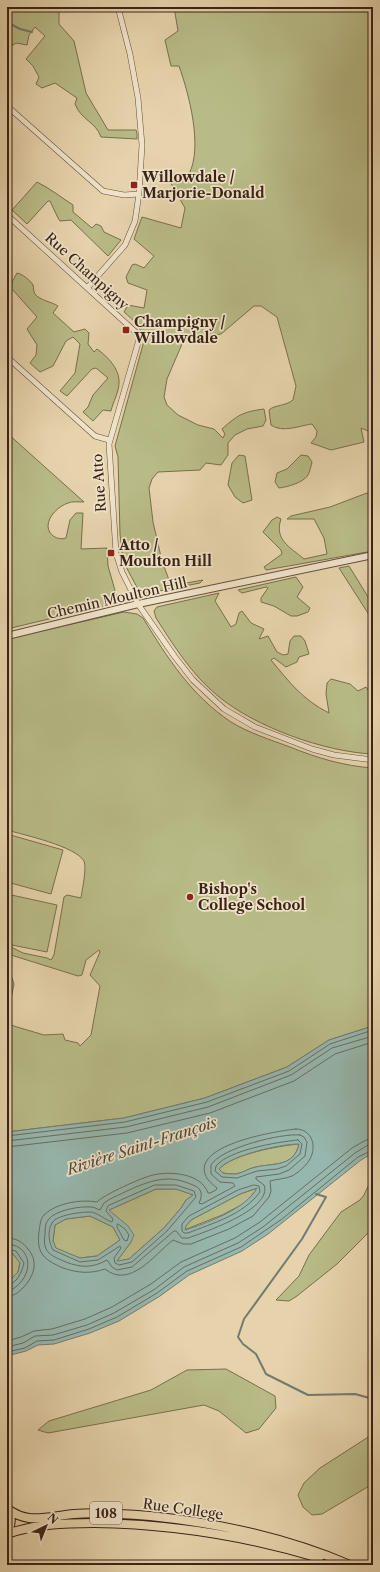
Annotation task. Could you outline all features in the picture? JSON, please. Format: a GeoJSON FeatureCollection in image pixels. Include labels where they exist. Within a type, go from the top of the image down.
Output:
{"type":"FeatureCollection","features":[{"type":"Feature","properties":{"kind":"main road","name":"Rue College"},"geometry":{"type":"LineString","coordinates":[[7,1533],[11,1522],[8,1509]]}},
{"type":"Feature","properties":{"kind":"main road","name":"Rue College"},"geometry":{"type":"LineString","coordinates":[[8,1509],[19,1516],[29,1518],[98,1513],[144,1516],[204,1523],[283,1541],[324,1554],[350,1565]]}},
{"type":"Feature","properties":{"kind":"main road","name":"Rue College"},"geometry":{"type":"LineString","coordinates":[[7,1533],[29,1527],[51,1525],[106,1523],[166,1526],[256,1541],[341,1565]]}},
{"type":"Feature","properties":{"kind":"street"},"geometry":{"type":"LineString","coordinates":[[88,287],[125,245],[135,221],[139,194],[142,145],[138,98],[130,54],[118,7]]}},
{"type":"Feature","properties":{"kind":"street"},"geometry":{"type":"LineString","coordinates":[[7,106],[103,191],[124,196],[139,194]]}},
{"type":"Feature","properties":{"kind":"street","name":"Rue Champigny"},"geometry":{"type":"LineString","coordinates":[[7,215],[88,287],[140,336],[109,440]]}},
{"type":"Feature","properties":{"kind":"street","name":"Rue Atto"},"geometry":{"type":"LineString","coordinates":[[7,357],[95,436],[109,440],[116,553],[122,572],[138,604],[193,680],[224,709],[255,726],[312,749],[334,755],[373,760]]}},
{"type":"Feature","properties":{"kind":"street","name":"Chemin Moulton Hill"},"geometry":{"type":"LineString","coordinates":[[7,636],[138,604],[373,555]]}},
{"type":"Feature","properties":{"kind":"green space"},"geometry":{"type":"Polygon","coordinates":[[[7,7],[59,7],[59,24],[74,41],[86,93],[108,130],[136,130],[137,139],[101,137],[96,128],[81,114],[75,104],[77,98],[55,83],[42,88],[36,84],[39,77],[33,66],[26,59],[45,36],[35,27],[29,35],[27,45],[16,43],[7,49],[7,7]]]}},
{"type":"Feature","properties":{"kind":"green space"},"geometry":{"type":"Polygon","coordinates":[[[174,7],[373,7],[373,433],[361,428],[364,442],[331,450],[311,443],[316,437],[317,431],[312,424],[286,429],[271,425],[269,410],[293,400],[296,386],[277,317],[261,306],[254,306],[221,334],[191,338],[182,344],[167,379],[164,397],[167,405],[178,415],[198,425],[214,429],[223,438],[225,434],[222,429],[237,417],[245,413],[264,409],[266,420],[263,426],[247,429],[235,435],[228,443],[228,455],[221,465],[206,463],[200,470],[158,472],[152,479],[149,488],[153,522],[162,561],[169,580],[175,585],[203,580],[200,583],[144,594],[140,593],[123,561],[120,534],[118,457],[115,446],[144,341],[139,328],[124,312],[128,305],[144,308],[147,290],[128,283],[126,277],[132,265],[135,264],[144,268],[154,256],[134,239],[142,217],[181,228],[185,208],[169,180],[172,174],[189,174],[193,163],[195,150],[193,120],[187,91],[179,66],[171,66],[165,40],[178,31],[174,7]]]}},
{"type":"Feature","properties":{"kind":"green space"},"geometry":{"type":"Polygon","coordinates":[[[37,182],[73,205],[73,212],[92,228],[96,224],[101,226],[104,232],[121,240],[108,256],[71,220],[60,221],[50,201],[48,201],[27,224],[12,210],[37,182]]]}},
{"type":"Feature","properties":{"kind":"green space"},"geometry":{"type":"Polygon","coordinates":[[[17,273],[32,283],[34,293],[37,296],[58,306],[53,313],[74,332],[85,329],[89,333],[88,344],[94,352],[97,349],[112,363],[119,378],[119,383],[111,411],[103,410],[93,421],[83,412],[88,407],[93,395],[108,378],[96,368],[92,369],[67,396],[60,391],[75,373],[80,344],[73,337],[66,341],[53,366],[40,372],[30,363],[36,355],[37,345],[27,329],[37,317],[12,289],[12,282],[17,273]]]}},
{"type":"Feature","properties":{"kind":"green space"},"geometry":{"type":"Polygon","coordinates":[[[7,433],[84,502],[70,502],[58,509],[48,522],[48,529],[52,535],[57,538],[66,538],[70,520],[76,513],[83,513],[81,549],[107,548],[108,566],[118,601],[116,603],[7,629],[7,433]]]}},
{"type":"Feature","properties":{"kind":"green space"},"geometry":{"type":"Polygon","coordinates":[[[239,455],[245,456],[252,500],[243,503],[235,497],[228,485],[232,463],[239,455]]]}},
{"type":"Feature","properties":{"kind":"green space"},"geometry":{"type":"Polygon","coordinates":[[[301,455],[308,456],[312,462],[306,478],[290,486],[279,488],[275,482],[277,473],[287,469],[301,455]]]}},
{"type":"Feature","properties":{"kind":"green space"},"geometry":{"type":"Polygon","coordinates":[[[367,493],[373,499],[373,551],[266,570],[264,567],[282,554],[281,550],[263,532],[272,520],[277,517],[281,519],[279,526],[282,538],[289,547],[304,559],[327,554],[324,538],[314,519],[287,519],[291,516],[330,507],[367,493]]]}},
{"type":"Feature","properties":{"kind":"green space"},"geometry":{"type":"Polygon","coordinates":[[[349,566],[373,605],[373,621],[339,568],[349,566]]]}},
{"type":"Feature","properties":{"kind":"green space"},"geometry":{"type":"Polygon","coordinates":[[[296,577],[303,587],[297,597],[310,608],[308,612],[297,616],[291,616],[274,606],[261,602],[261,598],[268,588],[266,587],[242,593],[238,590],[296,577]]]}},
{"type":"Feature","properties":{"kind":"green space"},"geometry":{"type":"Polygon","coordinates":[[[219,593],[215,601],[231,627],[236,624],[239,613],[242,611],[251,623],[264,629],[259,639],[268,636],[277,652],[283,655],[288,654],[290,641],[294,636],[301,636],[305,641],[309,654],[299,657],[297,662],[286,667],[274,658],[271,660],[297,690],[320,708],[329,713],[326,694],[327,683],[331,679],[350,684],[358,691],[366,687],[370,693],[373,694],[373,754],[334,748],[291,736],[251,718],[233,707],[218,696],[200,679],[184,660],[156,618],[154,611],[157,607],[219,593]]]}},
{"type":"Feature","properties":{"kind":"green space","name":"Bishop's College School"},"geometry":{"type":"Polygon","coordinates":[[[124,612],[137,614],[143,618],[171,662],[192,688],[231,722],[245,730],[320,758],[373,768],[373,1026],[329,1040],[287,1067],[205,1098],[124,1118],[7,1132],[7,1024],[44,1035],[63,1034],[65,1040],[78,1043],[80,1046],[91,1035],[100,986],[90,975],[100,952],[99,950],[86,960],[82,975],[78,976],[11,955],[11,975],[14,984],[7,1019],[7,945],[23,953],[51,960],[54,955],[64,897],[67,895],[81,898],[85,864],[79,856],[60,846],[7,830],[7,639],[124,612]]]}},
{"type":"Feature","properties":{"kind":"green space"},"geometry":{"type":"Polygon","coordinates":[[[7,834],[63,850],[51,894],[7,882],[7,834]]]}},
{"type":"Feature","properties":{"kind":"green space"},"geometry":{"type":"Polygon","coordinates":[[[7,894],[57,905],[47,952],[7,944],[7,894]]]}},
{"type":"Feature","properties":{"kind":"green space"},"geometry":{"type":"Polygon","coordinates":[[[299,1144],[293,1157],[282,1163],[253,1168],[236,1174],[223,1173],[219,1169],[234,1159],[245,1155],[268,1149],[299,1144]]]}},
{"type":"Feature","properties":{"kind":"green space"},"geometry":{"type":"Polygon","coordinates":[[[373,1176],[373,1228],[337,1264],[297,1296],[289,1301],[276,1300],[299,1276],[309,1255],[341,1212],[360,1200],[364,1195],[373,1176]]]}},
{"type":"Feature","properties":{"kind":"green space"},"geometry":{"type":"Polygon","coordinates":[[[258,1188],[245,1203],[222,1215],[184,1230],[191,1220],[240,1194],[258,1188]]]}},
{"type":"Feature","properties":{"kind":"green space"},"geometry":{"type":"Polygon","coordinates":[[[156,1189],[176,1189],[194,1195],[186,1200],[164,1228],[129,1259],[116,1262],[131,1242],[109,1210],[156,1189]]]}},
{"type":"Feature","properties":{"kind":"green space"},"geometry":{"type":"Polygon","coordinates":[[[90,1216],[113,1227],[120,1240],[97,1256],[80,1258],[56,1249],[53,1241],[55,1225],[66,1219],[90,1216]]]}},
{"type":"Feature","properties":{"kind":"green space"},"geometry":{"type":"Polygon","coordinates":[[[7,1252],[13,1254],[20,1262],[18,1272],[7,1283],[7,1252]]]}},
{"type":"Feature","properties":{"kind":"green space"},"geometry":{"type":"Polygon","coordinates":[[[226,1369],[275,1396],[276,1408],[259,1429],[246,1433],[219,1411],[204,1405],[48,1433],[38,1430],[49,1421],[151,1390],[187,1370],[226,1369]]]}},
{"type":"Feature","properties":{"kind":"green space"},"geometry":{"type":"Polygon","coordinates":[[[373,1434],[373,1482],[371,1485],[322,1514],[312,1515],[303,1507],[298,1495],[304,1483],[320,1468],[373,1434]]]}},
{"type":"Feature","properties":{"kind":"water","name":"Rivière Saint-François"},"geometry":{"type":"Polygon","coordinates":[[[373,1026],[373,1153],[361,1160],[268,1234],[242,1251],[189,1275],[160,1296],[119,1321],[90,1333],[54,1344],[38,1345],[26,1351],[7,1356],[7,1283],[18,1272],[20,1263],[13,1254],[7,1252],[7,1132],[124,1118],[205,1098],[287,1067],[329,1040],[373,1026]],[[291,1144],[256,1151],[234,1159],[219,1169],[223,1173],[236,1174],[253,1168],[282,1163],[293,1157],[299,1144],[291,1144]],[[257,1188],[240,1194],[191,1220],[186,1226],[185,1230],[215,1219],[235,1209],[252,1196],[257,1188]],[[156,1189],[109,1210],[128,1226],[134,1235],[131,1242],[117,1261],[129,1259],[164,1228],[186,1200],[193,1195],[176,1189],[156,1189]],[[90,1216],[66,1219],[55,1225],[53,1241],[56,1248],[80,1258],[97,1256],[120,1240],[113,1227],[90,1216]]]}},
{"type":"Feature","properties":{"kind":"waterway"},"geometry":{"type":"LineString","coordinates":[[7,22],[20,29],[32,32]]}},
{"type":"Feature","properties":{"kind":"waterway"},"geometry":{"type":"LineString","coordinates":[[316,1194],[326,1197],[302,1239],[244,1319],[238,1337],[243,1344],[256,1354],[266,1374],[308,1395],[355,1394],[373,1399]]}},
{"type":"Feature","properties":{"kind":"place","name":"Willowdale / Marjorie-Donald"},"geometry":{"type":"Point","coordinates":[134,185]}},
{"type":"Feature","properties":{"kind":"place","name":"Champigny / Willowdale"},"geometry":{"type":"Point","coordinates":[126,330]}},
{"type":"Feature","properties":{"kind":"place","name":"Atto / Moulton Hill"},"geometry":{"type":"Point","coordinates":[111,553]}},
{"type":"Feature","properties":{"kind":"place","name":"Bishop's College School"},"geometry":{"type":"Point","coordinates":[190,897]}}]}
